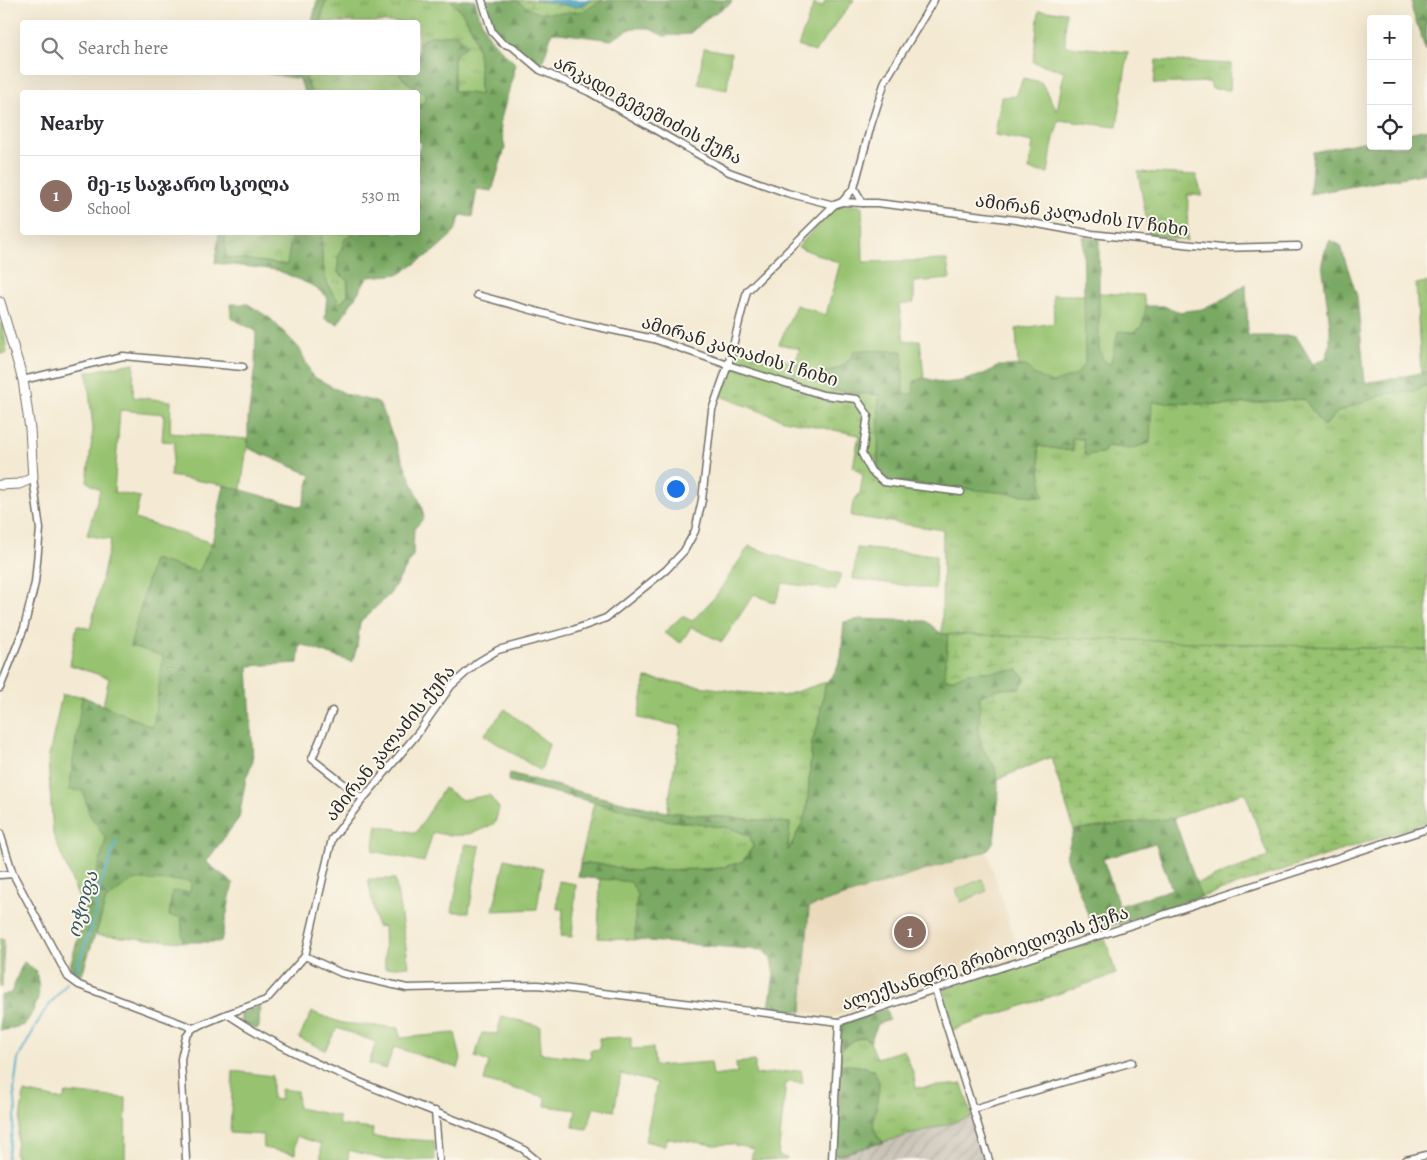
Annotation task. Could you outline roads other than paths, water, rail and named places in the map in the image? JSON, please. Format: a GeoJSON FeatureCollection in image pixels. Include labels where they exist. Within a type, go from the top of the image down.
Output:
{"type":"FeatureCollection","features":[{"type":"Feature","properties":{"kind":"street","name":"არკადი გეგეშიძის ქუჩა"},"geometry":{"type":"LineString","coordinates":[[482,0],[492,32],[502,43],[513,47],[540,70],[588,92],[729,172],[787,193],[834,205]]}},
{"type":"Feature","properties":{"kind":"street","name":"ამირან კალაძის ქუჩა"},"geometry":{"type":"LineString","coordinates":[[193,1028],[266,1000],[305,956],[332,838],[418,733],[451,686],[478,662],[498,650],[573,630],[606,618],[666,570],[684,551],[695,530],[702,500],[712,410],[728,365],[747,291],[834,205],[842,202],[854,188],[871,124],[886,81],[934,0]]}},
{"type":"Feature","properties":{"kind":"street"},"geometry":{"type":"LineString","coordinates":[[854,188],[863,203]]}},
{"type":"Feature","properties":{"kind":"street","name":"ამირან კალაძის IV ჩიხი"},"geometry":{"type":"LineString","coordinates":[[842,202],[877,203],[1016,220],[1092,234],[1220,248],[1298,246]]}},
{"type":"Feature","properties":{"kind":"street","name":"ამირან კალაძის I ჩიხი"},"geometry":{"type":"LineString","coordinates":[[477,295],[575,322],[654,339],[823,395],[857,399],[868,415],[862,454],[871,472],[884,482],[961,492]]}},
{"type":"Feature","properties":{"kind":"street"},"geometry":{"type":"LineString","coordinates":[[0,302],[23,380],[40,530],[35,583],[24,628],[0,688]]}},
{"type":"Feature","properties":{"kind":"street"},"geometry":{"type":"LineString","coordinates":[[23,380],[122,356],[243,367]]}},
{"type":"Feature","properties":{"kind":"street"},"geometry":{"type":"LineString","coordinates":[[0,485],[19,484],[33,478]]}},
{"type":"Feature","properties":{"kind":"street"},"geometry":{"type":"LineString","coordinates":[[332,711],[312,759],[363,798]]}},
{"type":"Feature","properties":{"kind":"street","name":"ალექსანდრე გრიბოედოვის ქუჩა"},"geometry":{"type":"LineString","coordinates":[[305,956],[342,973],[407,988],[538,985],[839,1022],[1427,829]]}},
{"type":"Feature","properties":{"kind":"street"},"geometry":{"type":"LineString","coordinates":[[0,833],[13,874],[68,977],[79,985],[193,1028],[186,1037],[181,1059],[186,1160]]}},
{"type":"Feature","properties":{"kind":"street"},"geometry":{"type":"LineString","coordinates":[[0,875],[13,874]]}},
{"type":"Feature","properties":{"kind":"street"},"geometry":{"type":"LineString","coordinates":[[935,989],[989,1160]]}},
{"type":"Feature","properties":{"kind":"street"},"geometry":{"type":"LineString","coordinates":[[227,1014],[253,1031],[330,1069],[509,1142],[524,1149],[536,1160]]}},
{"type":"Feature","properties":{"kind":"street"},"geometry":{"type":"LineString","coordinates":[[832,1160],[839,1022]]}},
{"type":"Feature","properties":{"kind":"street"},"geometry":{"type":"LineString","coordinates":[[973,1109],[1132,1062]]}},
{"type":"Feature","properties":{"kind":"street"},"geometry":{"type":"LineString","coordinates":[[435,1111],[439,1160]]}},
{"type":"Feature","properties":{"kind":"street"},"geometry":{"type":"LineString","coordinates":[[1406,1160],[1427,1154]]}},
{"type":"Feature","properties":{"kind":"water"},"geometry":{"type":"Polygon","coordinates":[[[535,0],[592,0],[576,7],[535,0]]]}},
{"type":"Feature","properties":{"kind":"waterway","name":"ოჭოფა"},"geometry":{"type":"LineString","coordinates":[[74,975],[94,920],[100,887],[117,840]]}},
{"type":"Feature","properties":{"kind":"waterway","name":"ოჭოფა"},"geometry":{"type":"LineString","coordinates":[[7,1160],[16,1111],[14,1089],[18,1059],[43,1013],[67,983]]}},
{"type":"Feature","properties":{"kind":"place","name":"მე-15 საჯარო სკოლა"},"geometry":{"type":"Point","coordinates":[910,932]}}]}
